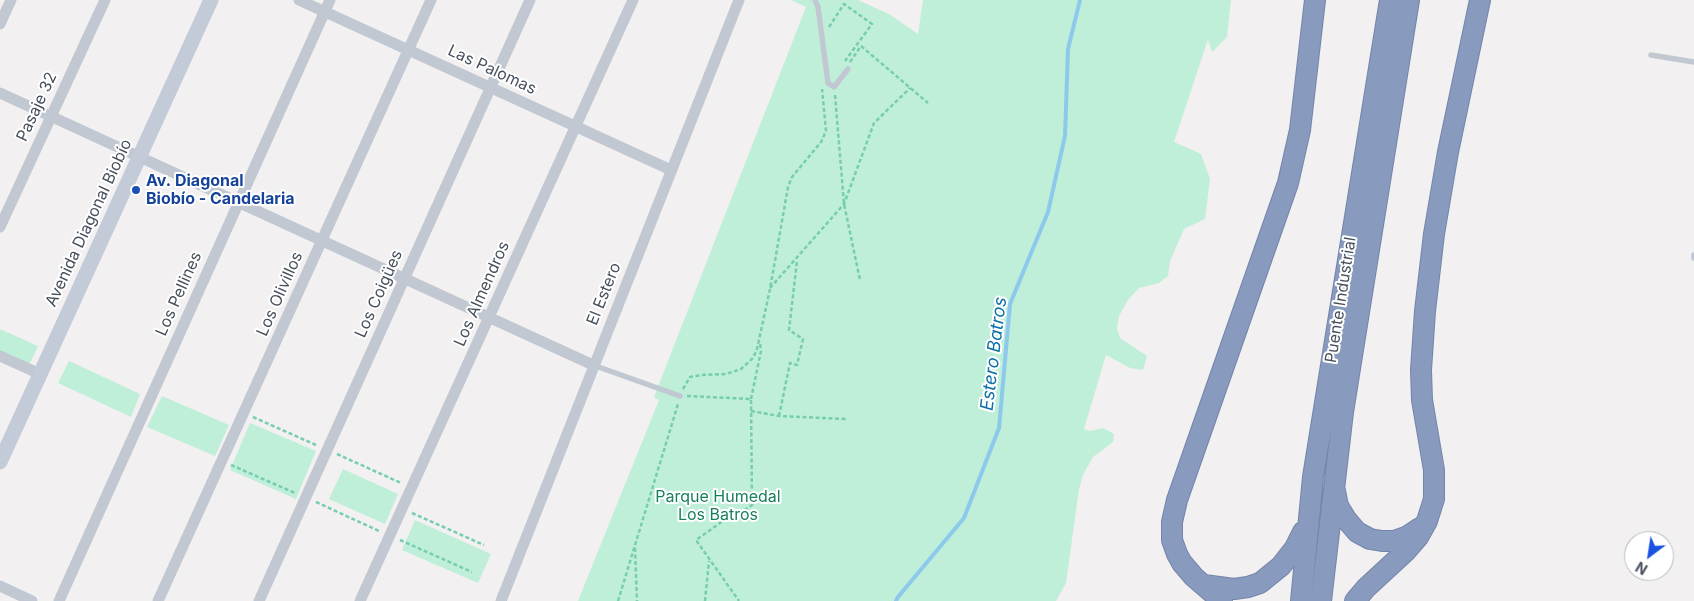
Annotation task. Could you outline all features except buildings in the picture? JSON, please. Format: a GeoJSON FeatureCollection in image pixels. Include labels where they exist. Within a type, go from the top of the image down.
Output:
{"type":"FeatureCollection","features":[{"type":"Feature","properties":{"kind":"highway"},"geometry":{"type":"LineString","coordinates":[[1222,601],[1188,572],[1176,554],[1172,540],[1172,522],[1177,500],[1288,183],[1300,130],[1315,0]]}},
{"type":"Feature","properties":{"kind":"highway","name":"Puente Industrial"},"geometry":{"type":"LineString","coordinates":[[1300,601],[1307,525],[1320,431],[1390,0]]}},
{"type":"Feature","properties":{"kind":"highway","name":"Puente Industrial"},"geometry":{"type":"LineString","coordinates":[[1321,601],[1342,412],[1409,0]]}},
{"type":"Feature","properties":{"kind":"highway"},"geometry":{"type":"LineString","coordinates":[[1355,601],[1366,588],[1412,545],[1427,521],[1434,499],[1435,480],[1422,400],[1424,310],[1434,234],[1448,152],[1481,4]]}},
{"type":"Feature","properties":{"kind":"highway"},"geometry":{"type":"LineString","coordinates":[[1334,483],[1338,506],[1346,519],[1357,532],[1370,539],[1382,542],[1401,539],[1415,532],[1427,521]]}},
{"type":"Feature","properties":{"kind":"highway"},"geometry":{"type":"LineString","coordinates":[[1204,584],[1234,589],[1260,583],[1288,558],[1307,525]]}},
{"type":"Feature","properties":{"kind":"main road","name":"Avenida Diagonal Biobío"},"geometry":{"type":"LineString","coordinates":[[0,462],[211,0]]}},
{"type":"Feature","properties":{"kind":"street"},"geometry":{"type":"LineString","coordinates":[[0,24],[11,0]]}},
{"type":"Feature","properties":{"kind":"street","name":"Pasaje 32"},"geometry":{"type":"LineString","coordinates":[[0,227],[105,0]]}},
{"type":"Feature","properties":{"kind":"street","name":"Las Palomas"},"geometry":{"type":"LineString","coordinates":[[299,0],[671,170]]}},
{"type":"Feature","properties":{"kind":"street","name":"Los Pellines"},"geometry":{"type":"LineString","coordinates":[[59,601],[330,0]]}},
{"type":"Feature","properties":{"kind":"street","name":"Los Olivillos"},"geometry":{"type":"LineString","coordinates":[[158,601],[432,0]]}},
{"type":"Feature","properties":{"kind":"street","name":"Los Coigües"},"geometry":{"type":"LineString","coordinates":[[259,601],[530,0]]}},
{"type":"Feature","properties":{"kind":"street","name":"Los Almendros"},"geometry":{"type":"LineString","coordinates":[[360,601],[633,0]]}},
{"type":"Feature","properties":{"kind":"street","name":"El Estero"},"geometry":{"type":"LineString","coordinates":[[501,601],[739,0]]}},
{"type":"Feature","properties":{"kind":"street"},"geometry":{"type":"LineString","coordinates":[[0,93],[594,365]]}},
{"type":"Feature","properties":{"kind":"street"},"geometry":{"type":"LineString","coordinates":[[0,356],[40,374]]}},
{"type":"Feature","properties":{"kind":"street"},"geometry":{"type":"LineString","coordinates":[[0,586],[32,601]]}},
{"type":"Feature","properties":{"kind":"lane"},"geometry":{"type":"LineString","coordinates":[[815,0],[818,7],[828,83],[834,87],[848,69]]}},
{"type":"Feature","properties":{"kind":"lane"},"geometry":{"type":"LineString","coordinates":[[1651,55],[1694,62]]}},
{"type":"Feature","properties":{"kind":"lane"},"geometry":{"type":"LineString","coordinates":[[594,365],[680,396]]}},
{"type":"Feature","properties":{"kind":"path"},"geometry":{"type":"LineString","coordinates":[[820,25],[828,29],[844,4],[872,24],[842,65]]}},
{"type":"Feature","properties":{"kind":"path"},"geometry":{"type":"LineString","coordinates":[[846,59],[850,62],[861,46],[928,103]]}},
{"type":"Feature","properties":{"kind":"path"},"geometry":{"type":"LineString","coordinates":[[618,601],[686,381],[690,377],[702,374],[726,374],[741,369],[753,358],[760,340],[788,187],[792,177],[822,142],[826,130],[822,86]]}},
{"type":"Feature","properties":{"kind":"path"},"geometry":{"type":"LineString","coordinates":[[834,87],[844,204],[860,280]]}},
{"type":"Feature","properties":{"kind":"path"},"geometry":{"type":"LineString","coordinates":[[770,289],[844,204],[874,123],[910,88]]}},
{"type":"Feature","properties":{"kind":"path"},"geometry":{"type":"LineString","coordinates":[[779,416],[790,363],[797,365],[803,339],[789,330],[797,259]]}},
{"type":"Feature","properties":{"kind":"path"},"geometry":{"type":"LineString","coordinates":[[739,601],[696,540],[734,513],[736,516],[752,505],[751,399],[761,351],[760,340]]}},
{"type":"Feature","properties":{"kind":"path"},"geometry":{"type":"LineString","coordinates":[[680,396],[751,399]]}},
{"type":"Feature","properties":{"kind":"path"},"geometry":{"type":"LineString","coordinates":[[751,411],[779,416],[846,419]]}},
{"type":"Feature","properties":{"kind":"path"},"geometry":{"type":"LineString","coordinates":[[222,462],[472,572]]}},
{"type":"Feature","properties":{"kind":"path"},"geometry":{"type":"LineString","coordinates":[[402,508],[484,545]]}},
{"type":"Feature","properties":{"kind":"path"},"geometry":{"type":"LineString","coordinates":[[635,544],[636,601]]}},
{"type":"Feature","properties":{"kind":"path"},"geometry":{"type":"LineString","coordinates":[[705,601],[710,560]]}},
{"type":"Feature","properties":{"kind":"green space","name":"Parque Humedal Los Batros"},"geometry":{"type":"Polygon","coordinates":[[[791,0],[858,0],[889,14],[918,34],[923,0],[1231,0],[1227,37],[1212,52],[1208,39],[1174,142],[1201,154],[1210,179],[1205,219],[1184,229],[1170,261],[1168,276],[1159,283],[1139,288],[1128,300],[1119,316],[1117,328],[1120,338],[1147,356],[1143,370],[1130,368],[1106,355],[1084,429],[1090,431],[1103,428],[1114,434],[1113,442],[1093,457],[1083,475],[1079,489],[1066,583],[1056,601],[578,601],[659,400],[654,397],[806,7],[791,0]]]}},
{"type":"Feature","properties":{"kind":"green space"},"geometry":{"type":"Polygon","coordinates":[[[0,329],[38,346],[29,365],[0,352],[0,329]]]}},
{"type":"Feature","properties":{"kind":"green space"},"geometry":{"type":"Polygon","coordinates":[[[69,361],[140,394],[131,417],[58,383],[69,361]]]}},
{"type":"Feature","properties":{"kind":"green space"},"geometry":{"type":"Polygon","coordinates":[[[162,396],[229,425],[215,456],[147,427],[162,396]]]}},
{"type":"Feature","properties":{"kind":"green space"},"geometry":{"type":"Polygon","coordinates":[[[250,423],[316,451],[296,499],[230,470],[250,423]]]}},
{"type":"Feature","properties":{"kind":"green space"},"geometry":{"type":"Polygon","coordinates":[[[343,469],[398,494],[385,524],[329,499],[343,469]]]}},
{"type":"Feature","properties":{"kind":"green space"},"geometry":{"type":"Polygon","coordinates":[[[415,520],[491,554],[478,583],[402,550],[415,520]]]}},
{"type":"Feature","properties":{"kind":"waterway","name":"Estero Batros"},"geometry":{"type":"LineString","coordinates":[[896,601],[964,518],[999,428],[1010,304],[1048,212],[1065,136],[1068,49],[1080,0]]}},
{"type":"Feature","properties":{"kind":"place","name":"Av. Diagonal Biobío - Candelaria"},"geometry":{"type":"Point","coordinates":[136,190]}}]}
